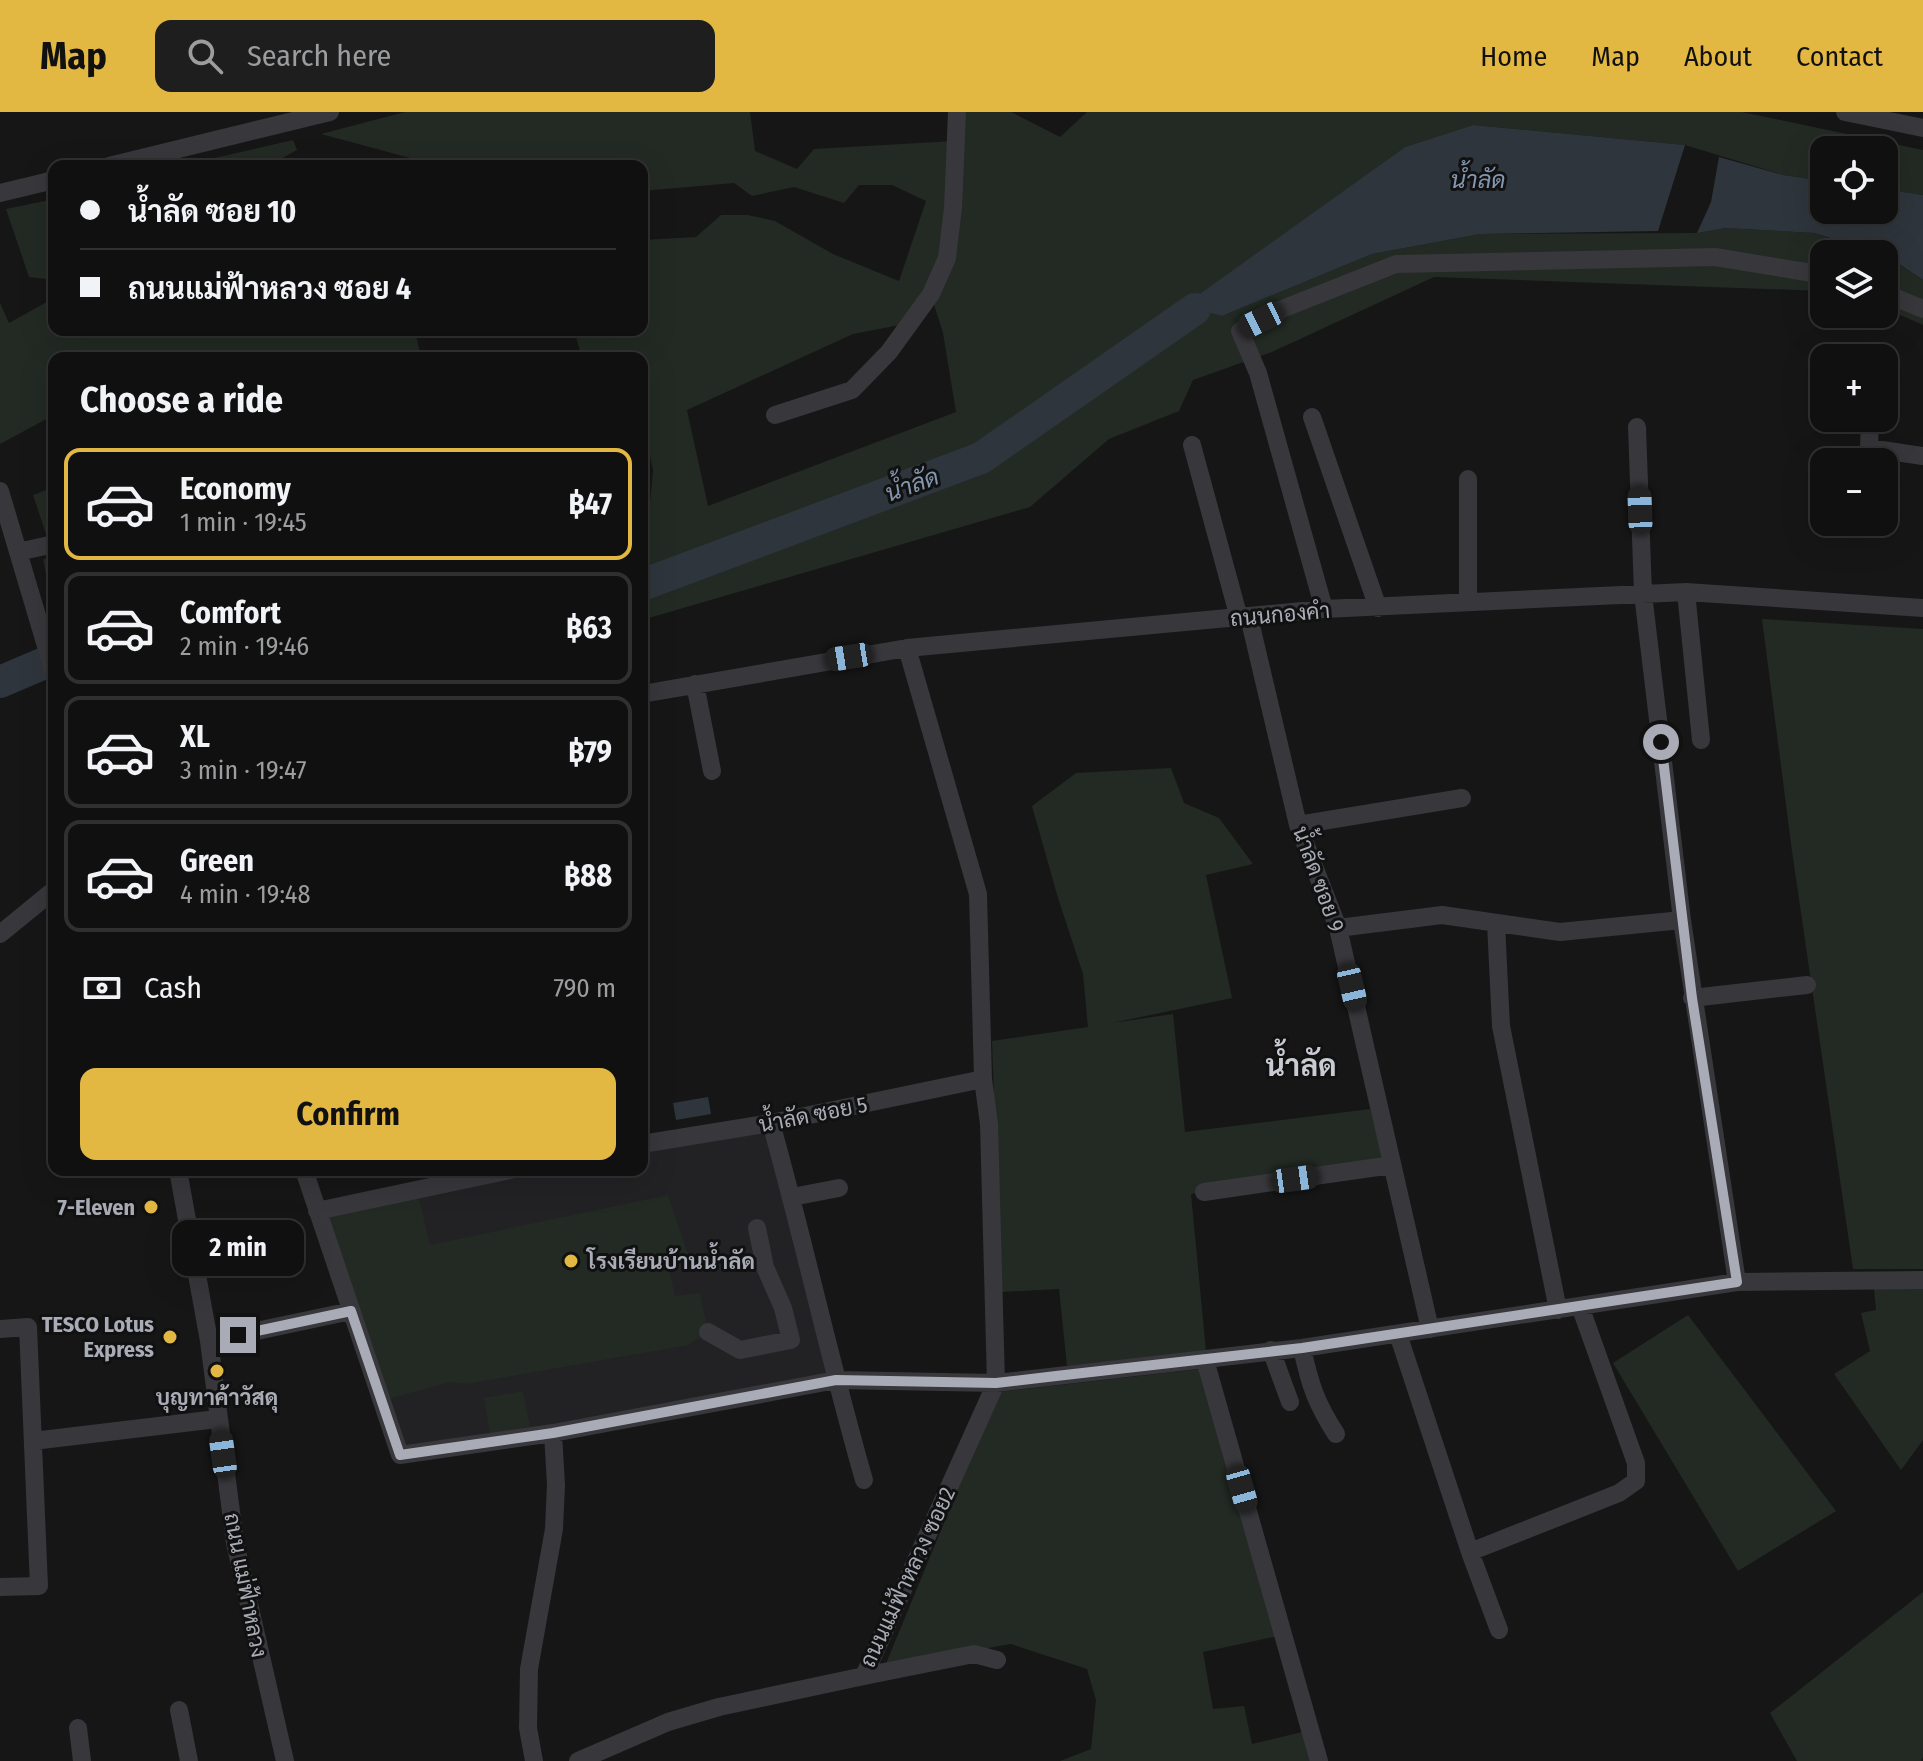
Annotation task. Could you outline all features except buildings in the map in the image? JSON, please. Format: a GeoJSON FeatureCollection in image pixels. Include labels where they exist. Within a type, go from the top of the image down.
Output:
{"type":"FeatureCollection","features":[{"type":"Feature","properties":{"kind":"street"},"geometry":{"type":"LineString","coordinates":[[130,160],[271,119],[330,112]]}},
{"type":"Feature","properties":{"kind":"street"},"geometry":{"type":"LineString","coordinates":[[775,415],[852,390],[889,352],[931,294],[947,258],[953,208],[957,112]]}},
{"type":"Feature","properties":{"kind":"street"},"geometry":{"type":"LineString","coordinates":[[1845,112],[1923,128]]}},
{"type":"Feature","properties":{"kind":"street"},"geometry":{"type":"LineString","coordinates":[[0,193],[48,181]]}},
{"type":"Feature","properties":{"kind":"street"},"geometry":{"type":"LineString","coordinates":[[1324,609],[1258,373],[1240,331],[1282,309],[1396,264],[1715,257],[1810,273]]}},
{"type":"Feature","properties":{"kind":"street"},"geometry":{"type":"LineString","coordinates":[[1898,299],[1923,309]]}},
{"type":"Feature","properties":{"kind":"street"},"geometry":{"type":"LineString","coordinates":[[1312,417],[1378,608]]}},
{"type":"Feature","properties":{"kind":"street"},"geometry":{"type":"LineString","coordinates":[[1637,427],[1643,594],[1692,998],[1737,1282]]}},
{"type":"Feature","properties":{"kind":"street"},"geometry":{"type":"LineString","coordinates":[[1870,432],[1869,448],[1923,456]]}},
{"type":"Feature","properties":{"kind":"street","name":"น้ำลัด ซอย 9"},"geometry":{"type":"LineString","coordinates":[[1192,445],[1244,617],[1298,825],[1338,928],[1430,1329]]}},
{"type":"Feature","properties":{"kind":"street"},"geometry":{"type":"LineString","coordinates":[[1468,479],[1468,601]]}},
{"type":"Feature","properties":{"kind":"street"},"geometry":{"type":"LineString","coordinates":[[0,491],[48,653]]}},
{"type":"Feature","properties":{"kind":"street"},"geometry":{"type":"LineString","coordinates":[[18,552],[48,545]]}},
{"type":"Feature","properties":{"kind":"street"},"geometry":{"type":"LineString","coordinates":[[1686,592],[1701,740]]}},
{"type":"Feature","properties":{"kind":"street","name":"ถนนกองคำ"},"geometry":{"type":"LineString","coordinates":[[648,693],[907,648],[1324,609],[1686,592],[1923,608]]}},
{"type":"Feature","properties":{"kind":"street"},"geometry":{"type":"LineString","coordinates":[[907,648],[978,894],[983,1079],[989,1124],[996,1383]]}},
{"type":"Feature","properties":{"kind":"street"},"geometry":{"type":"LineString","coordinates":[[695,684],[712,771]]}},
{"type":"Feature","properties":{"kind":"street"},"geometry":{"type":"LineString","coordinates":[[1298,825],[1462,798]]}},
{"type":"Feature","properties":{"kind":"street"},"geometry":{"type":"LineString","coordinates":[[4,925],[48,894]]}},
{"type":"Feature","properties":{"kind":"street"},"geometry":{"type":"LineString","coordinates":[[1338,928],[1442,915],[1560,932],[1682,920]]}},
{"type":"Feature","properties":{"kind":"street"},"geometry":{"type":"LineString","coordinates":[[1496,923],[1501,1026],[1558,1310]]}},
{"type":"Feature","properties":{"kind":"street"},"geometry":{"type":"LineString","coordinates":[[1692,998],[1807,985]]}},
{"type":"Feature","properties":{"kind":"street","name":"น้ำลัด ซอย 5"},"geometry":{"type":"LineString","coordinates":[[648,1143],[771,1123],[983,1079]]}},
{"type":"Feature","properties":{"kind":"street"},"geometry":{"type":"LineString","coordinates":[[771,1123],[864,1480]]}},
{"type":"Feature","properties":{"kind":"street"},"geometry":{"type":"LineString","coordinates":[[1204,1192],[1392,1165]]}},
{"type":"Feature","properties":{"kind":"street","name":"ถนน แม่ฟ้าหลวง"},"geometry":{"type":"LineString","coordinates":[[179,1176],[209,1341],[235,1543],[285,1761]]}},
{"type":"Feature","properties":{"kind":"street"},"geometry":{"type":"LineString","coordinates":[[306,1176],[400,1455],[553,1433],[836,1380],[996,1383],[1302,1348],[1737,1282],[1923,1280]]}},
{"type":"Feature","properties":{"kind":"street"},"geometry":{"type":"LineString","coordinates":[[317,1211],[482,1176]]}},
{"type":"Feature","properties":{"kind":"street"},"geometry":{"type":"LineString","coordinates":[[792,1197],[839,1188]]}},
{"type":"Feature","properties":{"kind":"street"},"geometry":{"type":"LineString","coordinates":[[708,1332],[740,1350],[791,1340],[783,1308],[765,1267],[757,1228]]}},
{"type":"Feature","properties":{"kind":"street"},"geometry":{"type":"LineString","coordinates":[[1470,1552],[1619,1493],[1636,1481],[1636,1463],[1580,1306]]}},
{"type":"Feature","properties":{"kind":"street"},"geometry":{"type":"LineString","coordinates":[[209,1341],[351,1311]]}},
{"type":"Feature","properties":{"kind":"street"},"geometry":{"type":"LineString","coordinates":[[0,1329],[28,1327],[39,1586],[0,1587]]}},
{"type":"Feature","properties":{"kind":"street"},"geometry":{"type":"LineString","coordinates":[[1398,1334],[1499,1630]]}},
{"type":"Feature","properties":{"kind":"street"},"geometry":{"type":"LineString","coordinates":[[1302,1348],[1318,1407],[1336,1434]]}},
{"type":"Feature","properties":{"kind":"street"},"geometry":{"type":"LineString","coordinates":[[1271,1350],[1290,1402]]}},
{"type":"Feature","properties":{"kind":"street"},"geometry":{"type":"LineString","coordinates":[[1205,1360],[1319,1761]]}},
{"type":"Feature","properties":{"kind":"street","name":"ถนนแม่ฟ้าหลวง ซอย2"},"geometry":{"type":"LineString","coordinates":[[578,1761],[668,1722],[864,1676],[996,1383]]}},
{"type":"Feature","properties":{"kind":"street"},"geometry":{"type":"LineString","coordinates":[[33,1441],[217,1419]]}},
{"type":"Feature","properties":{"kind":"street"},"geometry":{"type":"LineString","coordinates":[[534,1761],[528,1728],[529,1669],[554,1529],[556,1485],[553,1433]]}},
{"type":"Feature","properties":{"kind":"street"},"geometry":{"type":"LineString","coordinates":[[864,1676],[974,1654],[997,1660]]}},
{"type":"Feature","properties":{"kind":"street"},"geometry":{"type":"LineString","coordinates":[[179,1710],[189,1761]]}},
{"type":"Feature","properties":{"kind":"street"},"geometry":{"type":"LineString","coordinates":[[78,1728],[82,1761]]}},
{"type":"Feature","properties":{"kind":"shaded area"},"geometry":{"type":"Polygon","coordinates":[[[405,112],[750,112],[755,151],[797,169],[814,149],[954,141],[956,112],[1011,112],[1060,137],[1087,112],[1742,112],[1856,136],[1810,136],[1810,179],[1783,175],[1685,145],[1473,125],[1405,147],[1184,306],[1222,316],[1372,254],[1480,234],[1697,233],[1726,228],[1814,233],[1836,240],[1810,240],[1810,290],[1434,277],[1272,352],[1193,380],[1179,411],[1109,439],[1030,507],[648,618],[648,524],[653,470],[648,447],[648,352],[580,352],[576,336],[648,336],[648,240],[696,237],[721,215],[748,215],[775,221],[833,254],[899,281],[926,201],[892,185],[859,185],[844,203],[794,187],[752,196],[734,183],[648,190],[648,160],[418,160],[321,134],[405,112]],[[931,295],[910,323],[853,334],[687,410],[708,506],[956,412],[943,333],[931,295]]]}},
{"type":"Feature","properties":{"kind":"shaded area"},"geometry":{"type":"Polygon","coordinates":[[[293,140],[297,150],[279,160],[206,160],[293,140]]]}},
{"type":"Feature","properties":{"kind":"shaded area"},"geometry":{"type":"Polygon","coordinates":[[[1898,145],[1923,150],[1923,195],[1898,191],[1898,145]]]}},
{"type":"Feature","properties":{"kind":"shaded area"},"geometry":{"type":"Polygon","coordinates":[[[48,200],[48,279],[29,277],[6,209],[48,200]]]}},
{"type":"Feature","properties":{"kind":"shaded area"},"geometry":{"type":"Polygon","coordinates":[[[1898,264],[1923,280],[1923,325],[1898,314],[1898,264]]]}},
{"type":"Feature","properties":{"kind":"shaded area"},"geometry":{"type":"Polygon","coordinates":[[[48,301],[48,336],[416,336],[420,352],[48,352],[48,418],[0,444],[0,303],[9,323],[48,301]]]}},
{"type":"Feature","properties":{"kind":"shaded area"},"geometry":{"type":"Polygon","coordinates":[[[48,489],[48,540],[33,495],[48,489]]]}},
{"type":"Feature","properties":{"kind":"shaded area"},"geometry":{"type":"Polygon","coordinates":[[[48,558],[48,584],[43,559],[48,558]]]}},
{"type":"Feature","properties":{"kind":"shaded area"},"geometry":{"type":"Polygon","coordinates":[[[1762,619],[1923,629],[1923,1269],[1853,1269],[1792,851],[1762,619]]]}},
{"type":"Feature","properties":{"kind":"shaded area"},"geometry":{"type":"Polygon","coordinates":[[[1171,768],[1184,803],[1219,818],[1253,864],[1206,875],[1232,998],[1112,1023],[1173,1014],[1185,1132],[1370,1109],[1385,1166],[1191,1194],[1206,1351],[1067,1366],[1059,1289],[1001,1292],[992,1041],[1088,1027],[1083,974],[1032,806],[1076,773],[1171,768]]]}},
{"type":"Feature","properties":{"kind":"shaded area","name":"โรงเรียนบ้านน้ำลัด"},"geometry":{"type":"Polygon","coordinates":[[[771,1123],[836,1380],[400,1455],[317,1211],[482,1176],[648,1176],[648,1143],[771,1123]]]}},
{"type":"Feature","properties":{"kind":"shaded area"},"geometry":{"type":"Polygon","coordinates":[[[417,1190],[430,1245],[668,1195],[688,1254],[667,1260],[675,1296],[700,1293],[708,1332],[688,1345],[467,1384],[450,1382],[381,1401],[317,1211],[417,1190]]]}},
{"type":"Feature","properties":{"kind":"shaded area"},"geometry":{"type":"Polygon","coordinates":[[[1873,1280],[1923,1280],[1923,1440],[1901,1470],[1834,1374],[1870,1351],[1861,1313],[1876,1310],[1873,1280]]]}},
{"type":"Feature","properties":{"kind":"shaded area"},"geometry":{"type":"Polygon","coordinates":[[[1688,1315],[1836,1511],[1738,1571],[1613,1363],[1688,1315]]]}},
{"type":"Feature","properties":{"kind":"shaded area"},"geometry":{"type":"Polygon","coordinates":[[[1200,1369],[1278,1636],[1203,1652],[1213,1709],[1244,1706],[1252,1744],[1306,1731],[1314,1761],[1060,1761],[1091,1749],[1096,1700],[1087,1669],[1011,1644],[885,1666],[998,1392],[1200,1369]]]}},
{"type":"Feature","properties":{"kind":"shaded area"},"geometry":{"type":"Polygon","coordinates":[[[523,1391],[530,1427],[490,1434],[484,1398],[523,1391]]]}},
{"type":"Feature","properties":{"kind":"shaded area"},"geometry":{"type":"Polygon","coordinates":[[[1923,1592],[1921,1761],[1797,1761],[1770,1713],[1923,1592]]]}},
{"type":"Feature","properties":{"kind":"water","name":"น้ำลัด"},"geometry":{"type":"Polygon","coordinates":[[[1473,125],[1685,145],[1658,231],[1480,234],[1372,254],[1222,316],[1183,306],[1405,147],[1473,125]]]}},
{"type":"Feature","properties":{"kind":"water"},"geometry":{"type":"Polygon","coordinates":[[[1719,157],[1783,175],[1810,179],[1810,224],[1898,224],[1898,191],[1923,195],[1923,280],[1898,263],[1898,240],[1837,240],[1814,233],[1726,228],[1697,233],[1711,202],[1719,157]]]}},
{"type":"Feature","properties":{"kind":"water"},"geometry":{"type":"Polygon","coordinates":[[[708,1097],[711,1114],[676,1120],[673,1103],[708,1097]]]}},
{"type":"Feature","properties":{"kind":"waterway","name":"น้ำลัด"},"geometry":{"type":"LineString","coordinates":[[648,583],[981,458],[1195,309]]}},
{"type":"Feature","properties":{"kind":"waterway","name":"น้ำลัด"},"geometry":{"type":"LineString","coordinates":[[0,682],[48,662]]}},
{"type":"Feature","properties":{"kind":"place","name":"7-Eleven"},"geometry":{"type":"Point","coordinates":[151,1207]}},
{"type":"Feature","properties":{"kind":"place","name":"โรงเรียนบ้านน้ำลัด"},"geometry":{"type":"Point","coordinates":[571,1261]}},
{"type":"Feature","properties":{"kind":"place","name":"TESCO Lotus Express"},"geometry":{"type":"Point","coordinates":[170,1337]}},
{"type":"Feature","properties":{"kind":"place","name":"บุญทาค้าวัสดุ"},"geometry":{"type":"Point","coordinates":[217,1371]}},
{"type":"Feature","properties":{"kind":"district","name":"น้ำลัด"},"geometry":{"type":"Point","coordinates":[1301,1066]}},
{"type":"Feature","properties":{"kind":"route"},"geometry":{"type":"LineString","coordinates":[[238,1335],[351,1311],[400,1455],[553,1433],[836,1380],[996,1383],[1302,1348],[1737,1282],[1692,998],[1661,742]]}}]}
